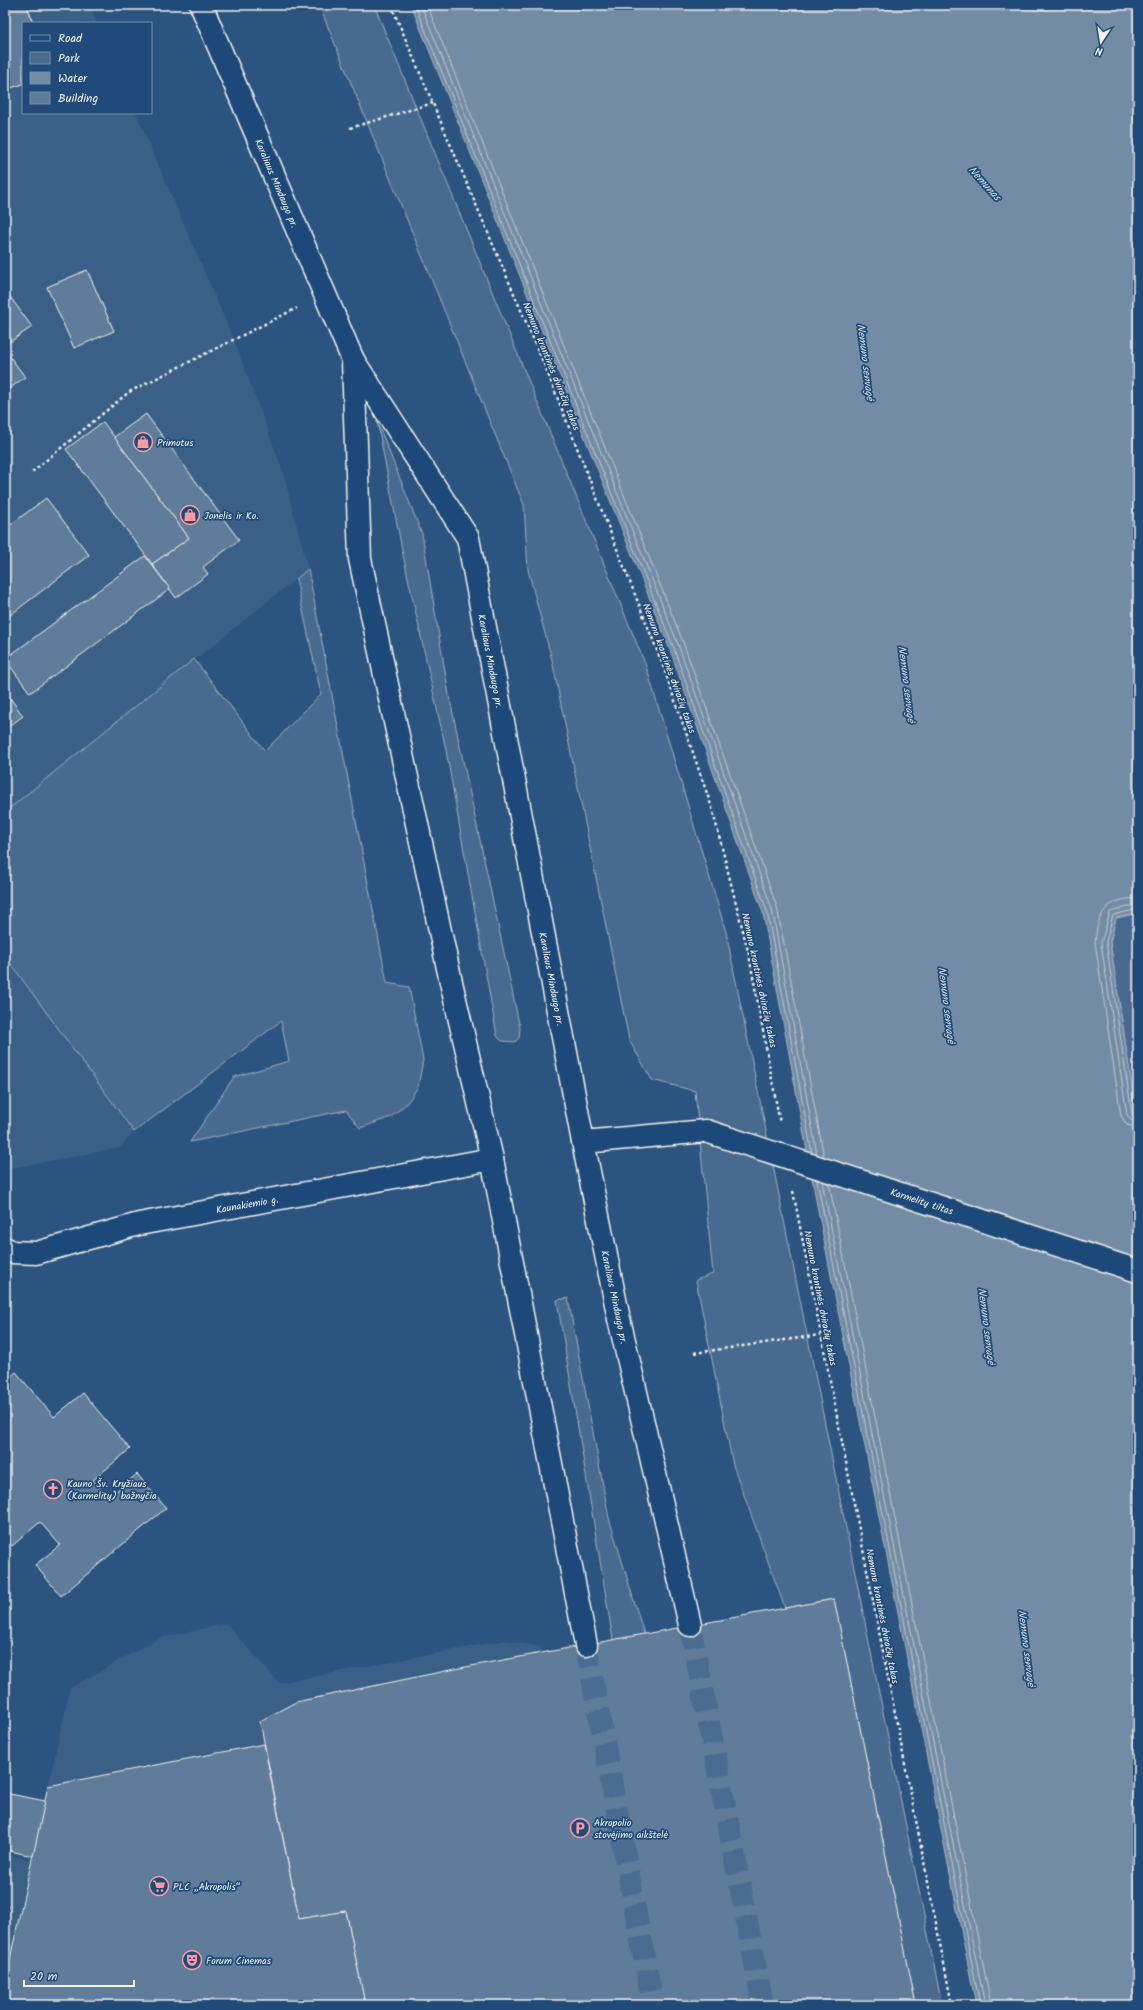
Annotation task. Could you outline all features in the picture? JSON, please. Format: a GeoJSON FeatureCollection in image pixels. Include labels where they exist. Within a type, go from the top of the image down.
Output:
{"type":"FeatureCollection","features":[{"type":"Feature","properties":{"kind":"main road","name":"Karaliaus Mindaugo pr."},"geometry":{"type":"LineString","coordinates":[[201,5],[353,360],[468,538],[583,1142],[619,1319],[690,1626]]}},
{"type":"Feature","properties":{"kind":"main road","name":"Karaliaus Mindaugo pr."},"geometry":{"type":"LineString","coordinates":[[353,360],[360,559],[492,1159],[586,1645]]}},
{"type":"Feature","properties":{"kind":"main road","name":"Karmelitų tiltas"},"geometry":{"type":"LineString","coordinates":[[583,1142],[706,1131],[1138,1271]]}},
{"type":"Feature","properties":{"kind":"main road","name":"Kaunakiemio g."},"geometry":{"type":"LineString","coordinates":[[7,1255],[36,1252],[139,1224],[492,1159]]}},
{"type":"Feature","properties":{"kind":"path","name":"Nemuno krantinės dviračių takas"},"geometry":{"type":"LineString","coordinates":[[391,5],[548,377],[662,663],[712,808],[749,955],[781,1126]]}},
{"type":"Feature","properties":{"kind":"path"},"geometry":{"type":"LineString","coordinates":[[350,128],[433,102]]}},
{"type":"Feature","properties":{"kind":"path"},"geometry":{"type":"LineString","coordinates":[[32,472],[129,392],[324,295]]}},
{"type":"Feature","properties":{"kind":"path","name":"Nemuno krantinės dviračių takas"},"geometry":{"type":"LineString","coordinates":[[792,1188],[952,2005]]}},
{"type":"Feature","properties":{"kind":"path"},"geometry":{"type":"LineString","coordinates":[[694,1353],[820,1335]]}},
{"type":"Feature","properties":{"kind":"shaded area"},"geometry":{"type":"Polygon","coordinates":[[[5,5],[89,5],[97,22],[22,22],[22,114],[136,114],[238,350],[283,472],[308,569],[5,812],[5,5]]]}},
{"type":"Feature","properties":{"kind":"shaded area"},"geometry":{"type":"Polygon","coordinates":[[[5,956],[134,1132],[120,1148],[5,1169],[5,956]]]}},
{"type":"Feature","properties":{"kind":"shaded area"},"geometry":{"type":"Polygon","coordinates":[[[227,1624],[279,1683],[506,1640],[540,1647],[559,1687],[616,2005],[5,2005],[5,1854],[32,1860],[70,1688],[159,1638],[227,1624]]]}},
{"type":"Feature","properties":{"kind":"green space"},"geometry":{"type":"Polygon","coordinates":[[[319,5],[374,5],[646,666],[726,932],[942,2005],[916,2005],[834,1599],[785,1608],[733,1465],[696,1280],[713,1274],[695,1091],[652,1080],[629,1040],[552,660],[528,570],[524,505],[319,5]]]}},
{"type":"Feature","properties":{"kind":"green space"},"geometry":{"type":"Polygon","coordinates":[[[377,421],[422,534],[449,695],[520,1028],[519,1038],[515,1042],[502,1041],[497,1036],[446,750],[403,555],[377,421]]]}},
{"type":"Feature","properties":{"kind":"green space"},"geometry":{"type":"Polygon","coordinates":[[[308,569],[387,983],[409,987],[423,1060],[418,1087],[407,1103],[391,1117],[360,1128],[346,1110],[190,1142],[234,1077],[289,1061],[281,1021],[134,1132],[5,956],[5,812],[194,659],[265,751],[321,694],[296,579],[308,569]]]}},
{"type":"Feature","properties":{"kind":"green space"},"geometry":{"type":"Polygon","coordinates":[[[1138,913],[1138,1126],[1110,942],[1116,918],[1138,913]]]}},
{"type":"Feature","properties":{"kind":"green space"},"geometry":{"type":"Polygon","coordinates":[[[568,1298],[609,1518],[644,1634],[613,1640],[557,1300],[568,1298]]]}},
{"type":"Feature","properties":{"kind":"water"},"geometry":{"type":"Polygon","coordinates":[[[411,5],[1138,5],[1138,913],[1116,918],[1110,942],[1138,1126],[1138,2005],[976,2005],[817,1205],[763,913],[669,647],[411,5]]]}},
{"type":"Feature","properties":{"kind":"building"},"geometry":{"type":"Polygon","coordinates":[[[5,5],[27,5],[33,22],[22,22],[22,84],[5,90],[5,5]]]}},
{"type":"Feature","properties":{"kind":"building"},"geometry":{"type":"Polygon","coordinates":[[[87,270],[114,331],[74,348],[47,287],[87,270]]]}},
{"type":"Feature","properties":{"kind":"building"},"geometry":{"type":"Polygon","coordinates":[[[5,290],[32,327],[5,345],[5,290]]]}},
{"type":"Feature","properties":{"kind":"building"},"geometry":{"type":"Polygon","coordinates":[[[5,350],[25,377],[5,392],[5,350]]]}},
{"type":"Feature","properties":{"kind":"building"},"geometry":{"type":"Polygon","coordinates":[[[146,414],[239,540],[203,567],[208,574],[176,598],[152,564],[189,538],[114,437],[146,414]]]}},
{"type":"Feature","properties":{"kind":"building"},"geometry":{"type":"Polygon","coordinates":[[[103,422],[189,538],[152,564],[66,449],[103,422]]]}},
{"type":"Feature","properties":{"kind":"building"},"geometry":{"type":"Polygon","coordinates":[[[46,498],[89,555],[5,619],[5,529],[46,498]]]}},
{"type":"Feature","properties":{"kind":"building"},"geometry":{"type":"Polygon","coordinates":[[[145,556],[170,589],[30,693],[5,659],[145,556]]]}},
{"type":"Feature","properties":{"kind":"building"},"geometry":{"type":"Polygon","coordinates":[[[5,691],[23,716],[5,729],[5,691]]]}},
{"type":"Feature","properties":{"kind":"building","name":"Kauno Šv. Kryžiaus (Karmelitų) bažnyčia"},"geometry":{"type":"Polygon","coordinates":[[[16,1372],[54,1417],[83,1393],[130,1449],[93,1480],[108,1498],[137,1474],[166,1508],[61,1596],[35,1565],[60,1545],[40,1522],[12,1546],[5,1538],[5,1382],[16,1372]]]}},
{"type":"Feature","properties":{"kind":"building","name":"Akropolio stovėjimo aikštelė"},"geometry":{"type":"Polygon","coordinates":[[[834,1599],[916,2005],[365,2005],[346,1911],[299,1919],[260,1721],[296,1702],[455,1669],[834,1599]]]}},
{"type":"Feature","properties":{"kind":"building","name":"PLC „Akropolis“"},"geometry":{"type":"Polygon","coordinates":[[[264,1744],[299,1919],[346,1911],[365,2004],[5,2005],[5,1969],[8,1968],[48,1786],[264,1744]]]}},
{"type":"Feature","properties":{"kind":"building"},"geometry":{"type":"Polygon","coordinates":[[[5,1793],[45,1801],[33,1856],[5,1850],[5,1793]]]}},
{"type":"Feature","properties":{"kind":"building"},"geometry":{"type":"Polygon","coordinates":[[[5,1905],[8,1906],[5,1922],[5,1905]]]}},
{"type":"Feature","properties":{"kind":"tunnel"},"geometry":{"type":"LineString","coordinates":[[690,1625],[763,2005]]}},
{"type":"Feature","properties":{"kind":"tunnel"},"geometry":{"type":"LineString","coordinates":[[586,1645],[653,2005]]}},
{"type":"Feature","properties":{"kind":"place","name":"Primotus"},"geometry":{"type":"Point","coordinates":[143,442]}},
{"type":"Feature","properties":{"kind":"place","name":"Jonelis ir Ko."},"geometry":{"type":"Point","coordinates":[190,515]}},
{"type":"Feature","properties":{"kind":"place","name":"Kauno Šv. Kryžiaus (Karmelitų) bažnyčia"},"geometry":{"type":"Point","coordinates":[53,1489]}},
{"type":"Feature","properties":{"kind":"place","name":"Akropolio stovėjimo aikštelė"},"geometry":{"type":"Point","coordinates":[580,1828]}},
{"type":"Feature","properties":{"kind":"place","name":"PLC „Akropolis“"},"geometry":{"type":"Point","coordinates":[159,1886]}},
{"type":"Feature","properties":{"kind":"place","name":"Forum Cinemas"},"geometry":{"type":"Point","coordinates":[192,1960]}},
{"type":"Feature","properties":{"kind":"water label","name":"Nemunas"},"geometry":{"type":"Point","coordinates":[985,183]}},
{"type":"Feature","properties":{"kind":"water label","name":"Nemuno senvagė"},"geometry":{"type":"Point","coordinates":[866,362]}},
{"type":"Feature","properties":{"kind":"water label","name":"Nemuno senvagė"},"geometry":{"type":"Point","coordinates":[907,684]}},
{"type":"Feature","properties":{"kind":"water label","name":"Nemuno senvagė"},"geometry":{"type":"Point","coordinates":[947,1005]}},
{"type":"Feature","properties":{"kind":"water label","name":"Nemuno senvagė"},"geometry":{"type":"Point","coordinates":[987,1326]}},
{"type":"Feature","properties":{"kind":"water label","name":"Nemuno senvagė"},"geometry":{"type":"Point","coordinates":[1027,1648]}}]}
